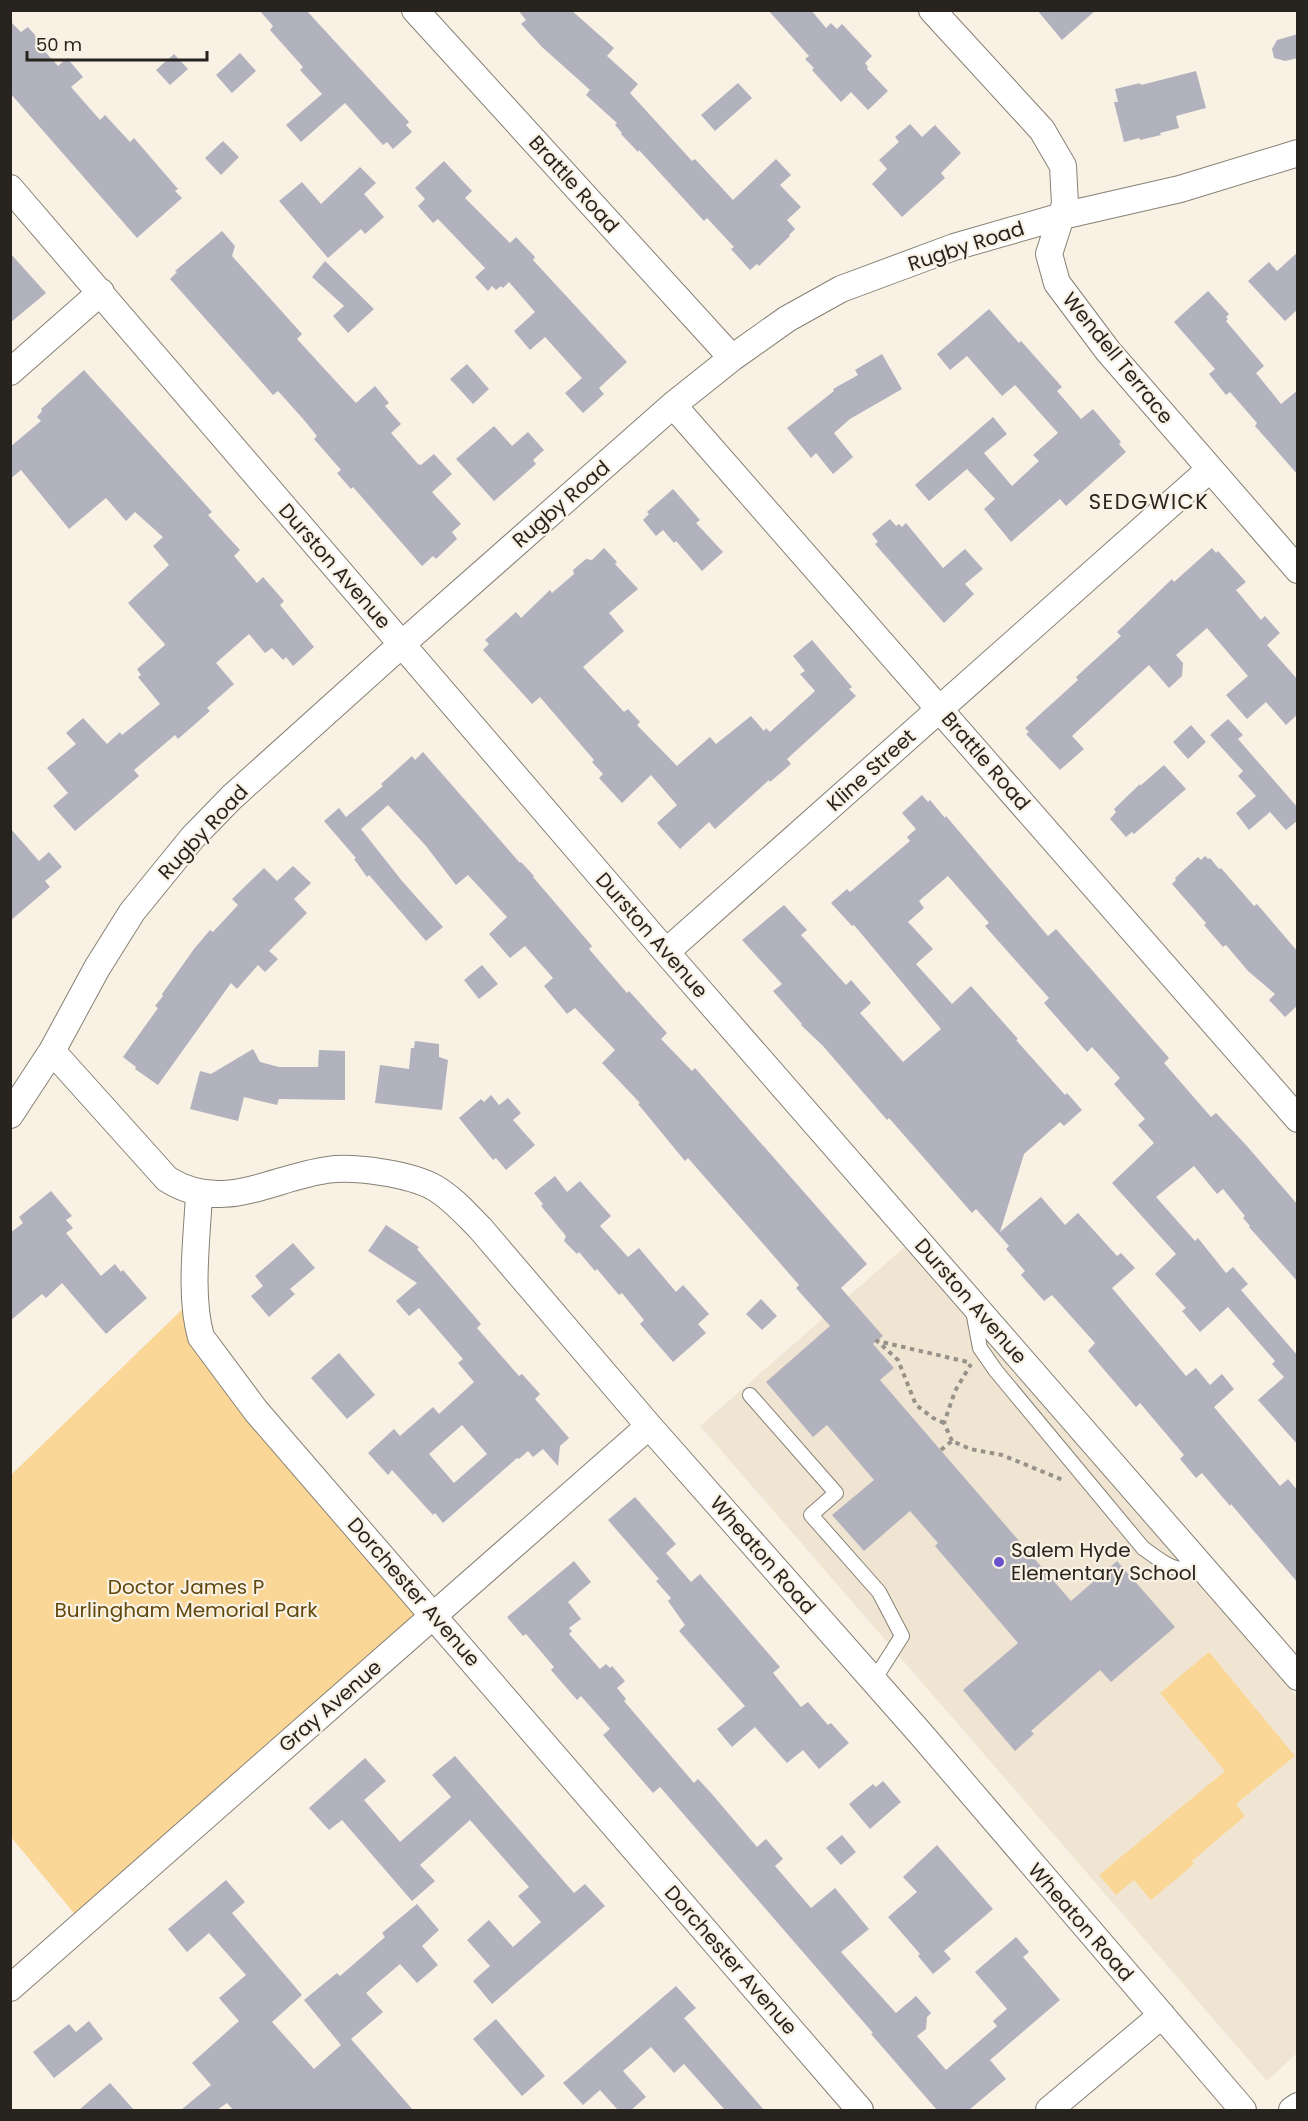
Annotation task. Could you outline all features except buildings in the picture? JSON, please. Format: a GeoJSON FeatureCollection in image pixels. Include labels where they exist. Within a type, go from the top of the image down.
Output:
{"type":"FeatureCollection","features":[{"type":"Feature","properties":{"kind":"street","name":"Brattle Road"},"geometry":{"type":"LineString","coordinates":[[416,10],[732,358]]}},
{"type":"Feature","properties":{"kind":"street","name":"Wendell Terrace"},"geometry":{"type":"LineString","coordinates":[[932,10],[1042,130],[1063,166],[1065,204],[1049,254],[1057,283],[1108,351],[1298,570]]}},
{"type":"Feature","properties":{"kind":"street","name":"Rugby Road"},"geometry":{"type":"LineString","coordinates":[[10,1115],[52,1051],[97,968],[132,912],[193,837],[232,797],[402,644],[673,405],[732,358],[787,319],[841,289],[954,247],[1062,216],[1180,189],[1298,153]]}},
{"type":"Feature","properties":{"kind":"street","name":"Durston Avenue"},"geometry":{"type":"LineString","coordinates":[[10,188],[666,952],[1298,1677]]}},
{"type":"Feature","properties":{"kind":"street"},"geometry":{"type":"LineString","coordinates":[[10,372],[101,292]]}},
{"type":"Feature","properties":{"kind":"street","name":"Brattle Road"},"geometry":{"type":"LineString","coordinates":[[673,405],[1298,1119]]}},
{"type":"Feature","properties":{"kind":"street","name":"Kline Street"},"geometry":{"type":"LineString","coordinates":[[666,952],[1210,469]]}},
{"type":"Feature","properties":{"kind":"street"},"geometry":{"type":"LineString","coordinates":[[52,1051],[167,1179],[181,1188],[199,1194]]}},
{"type":"Feature","properties":{"kind":"street","name":"Wheaton Road"},"geometry":{"type":"LineString","coordinates":[[199,1194],[235,1194],[328,1170],[381,1171],[434,1187],[452,1200],[480,1228],[649,1426],[874,1680],[1243,2110]]}},
{"type":"Feature","properties":{"kind":"street","name":"Dorchester Avenue"},"geometry":{"type":"LineString","coordinates":[[199,1194],[195,1297],[197,1323],[201,1337],[256,1411],[860,2110]]}},
{"type":"Feature","properties":{"kind":"street","name":"Gray Avenue"},"geometry":{"type":"LineString","coordinates":[[10,1988],[649,1426]]}},
{"type":"Feature","properties":{"kind":"street"},"geometry":{"type":"LineString","coordinates":[[1049,2110],[1161,2015]]}},
{"type":"Feature","properties":{"kind":"street"},"geometry":{"type":"LineString","coordinates":[[1292,2110],[1298,2106]]}},
{"type":"Feature","properties":{"kind":"lane"},"geometry":{"type":"LineString","coordinates":[[972,1303],[980,1348],[996,1371],[1143,1548],[1168,1568],[1204,1570]]}},
{"type":"Feature","properties":{"kind":"lane"},"geometry":{"type":"LineString","coordinates":[[750,1395],[836,1493],[810,1515],[879,1593],[902,1636],[874,1680]]}},
{"type":"Feature","properties":{"kind":"path"},"geometry":{"type":"LineString","coordinates":[[972,1363],[877,1341],[898,1360],[916,1405],[944,1423],[952,1441],[970,1449],[1002,1455],[1050,1476],[1097,1492]]}},
{"type":"Feature","properties":{"kind":"path"},"geometry":{"type":"LineString","coordinates":[[944,1423],[956,1390],[980,1348]]}},
{"type":"Feature","properties":{"kind":"path"},"geometry":{"type":"LineString","coordinates":[[941,1450],[952,1441]]}},
{"type":"Feature","properties":{"kind":"shaded area","name":"Salem Hyde Elementary School"},"geometry":{"type":"Polygon","coordinates":[[[906,1246],[1297,1697],[1297,2053],[1267,2081],[700,1426],[906,1246]]]}},
{"type":"Feature","properties":{"kind":"green space","name":"Doctor James P Burlingham Memorial Park"},"geometry":{"type":"Polygon","coordinates":[[[195,1297],[197,1323],[433,1615],[83,1924],[11,1837],[11,1475],[195,1297]]]}},
{"type":"Feature","properties":{"kind":"green space"},"geometry":{"type":"Polygon","coordinates":[[[1209,1652],[1295,1756],[1236,1804],[1245,1816],[1192,1861],[1194,1864],[1151,1900],[1134,1880],[1116,1895],[1099,1875],[1225,1771],[1160,1693],[1209,1652]]]}},
{"type":"Feature","properties":{"kind":"place","name":"Salem Hyde Elementary School"},"geometry":{"type":"Point","coordinates":[999,1562]}},
{"type":"Feature","properties":{"kind":"district","name":"SEDGWICK"},"geometry":{"type":"Point","coordinates":[1149,501]}}]}
